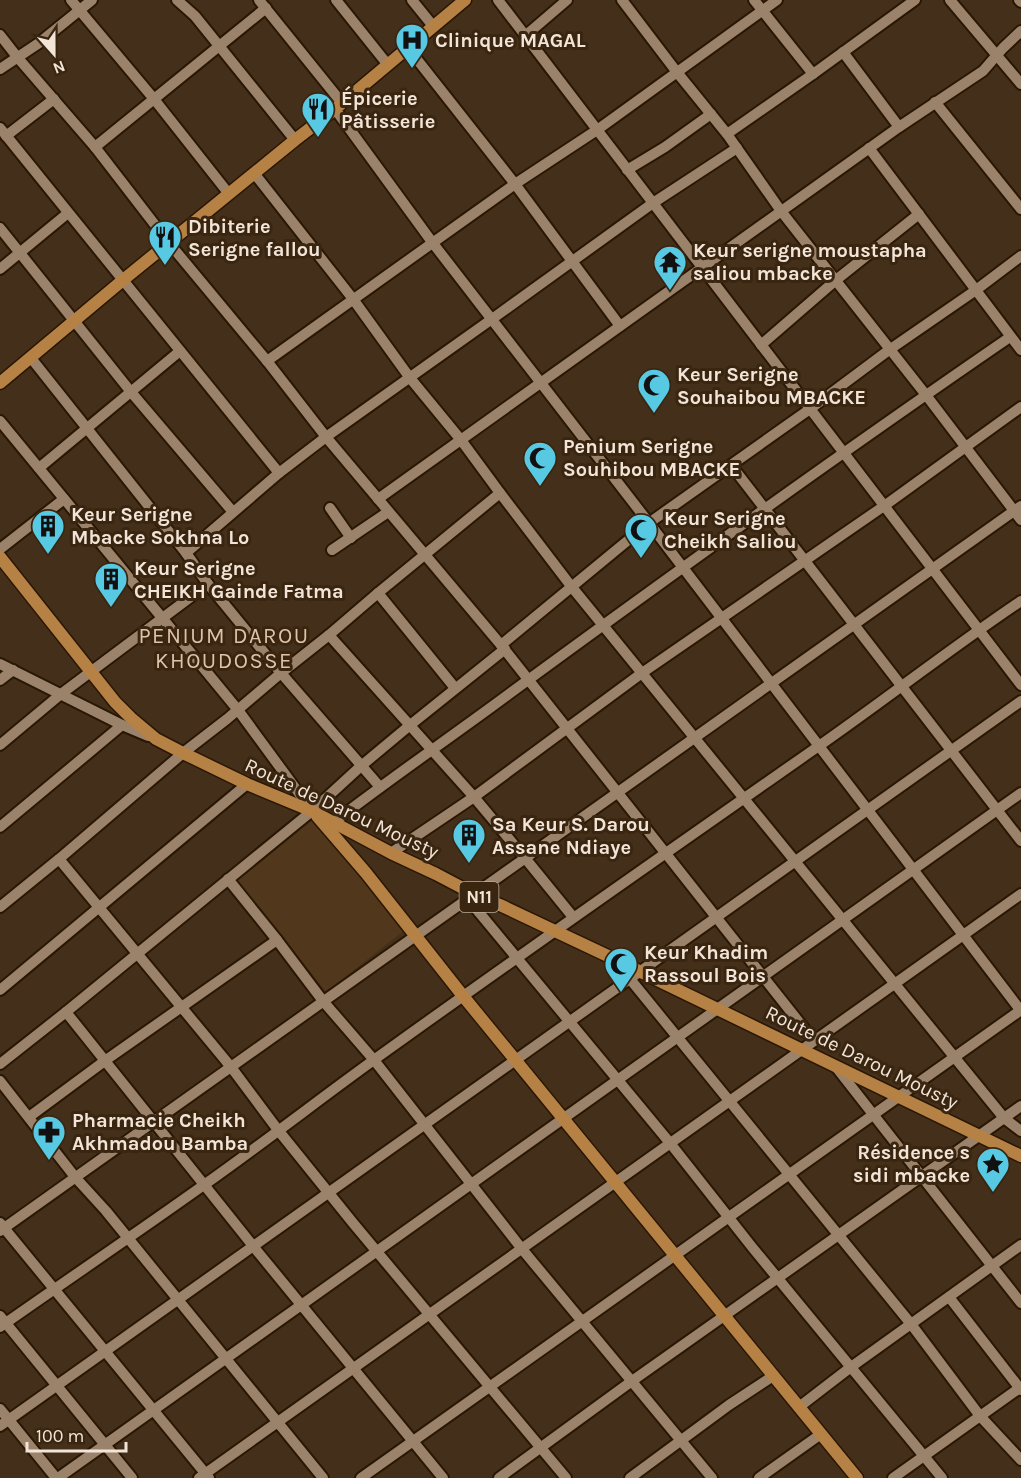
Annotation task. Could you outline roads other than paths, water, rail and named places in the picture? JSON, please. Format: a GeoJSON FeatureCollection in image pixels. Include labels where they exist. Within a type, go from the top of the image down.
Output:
{"type":"FeatureCollection","features":[{"type":"Feature","properties":{"kind":"main road"},"geometry":{"type":"LineString","coordinates":[[0,383],[465,0]]}},
{"type":"Feature","properties":{"kind":"main road","name":"Route de Darou Mousty"},"geometry":{"type":"LineString","coordinates":[[0,557],[115,702],[156,739],[247,784],[334,822],[436,874],[471,897],[500,905],[556,932],[634,975],[718,1009],[1021,1156]]}},
{"type":"Feature","properties":{"kind":"main road"},"geometry":{"type":"LineString","coordinates":[[312,811],[366,873],[463,996],[856,1478]]}},
{"type":"Feature","properties":{"kind":"street"},"geometry":{"type":"LineString","coordinates":[[71,0],[230,194]]}},
{"type":"Feature","properties":{"kind":"street"},"geometry":{"type":"LineString","coordinates":[[0,69],[39,43],[92,0]]}},
{"type":"Feature","properties":{"kind":"street"},"geometry":{"type":"LineString","coordinates":[[177,0],[195,16],[295,140]]}},
{"type":"Feature","properties":{"kind":"street"},"geometry":{"type":"LineString","coordinates":[[336,0],[388,65]]}},
{"type":"Feature","properties":{"kind":"street"},"geometry":{"type":"LineString","coordinates":[[412,0],[433,26]]}},
{"type":"Feature","properties":{"kind":"street"},"geometry":{"type":"LineString","coordinates":[[498,0],[1021,685]]}},
{"type":"Feature","properties":{"kind":"street"},"geometry":{"type":"LineString","coordinates":[[525,36],[567,0]]}},
{"type":"Feature","properties":{"kind":"street"},"geometry":{"type":"LineString","coordinates":[[622,0],[727,134],[781,211],[965,447],[1019,512],[932,569],[75,1178],[1,1227],[154,1410],[205,1476],[1021,894]]}},
{"type":"Feature","properties":{"kind":"street"},"geometry":{"type":"LineString","coordinates":[[754,0],[813,74]]}},
{"type":"Feature","properties":{"kind":"street"},"geometry":{"type":"LineString","coordinates":[[267,361],[432,242],[597,130],[777,0]]}},
{"type":"Feature","properties":{"kind":"street"},"geometry":{"type":"LineString","coordinates":[[727,134],[915,0]]}},
{"type":"Feature","properties":{"kind":"street"},"geometry":{"type":"LineString","coordinates":[[950,0],[1021,84]]}},
{"type":"Feature","properties":{"kind":"street"},"geometry":{"type":"LineString","coordinates":[[95,147],[219,46],[265,4],[339,106],[432,242],[1021,1010],[361,1478]]}},
{"type":"Feature","properties":{"kind":"street"},"geometry":{"type":"LineString","coordinates":[[378,499],[869,148],[983,71],[1021,31]]}},
{"type":"Feature","properties":{"kind":"street"},"geometry":{"type":"LineString","coordinates":[[0,35],[95,147],[169,243],[267,361],[326,437],[503,647],[814,1041]]}},
{"type":"Feature","properties":{"kind":"street"},"geometry":{"type":"LineString","coordinates":[[408,48],[515,184],[620,326]]}},
{"type":"Feature","properties":{"kind":"street"},"geometry":{"type":"LineString","coordinates":[[843,52],[899,127]]}},
{"type":"Feature","properties":{"kind":"street"},"geometry":{"type":"LineString","coordinates":[[54,99],[3,132],[279,473]]}},
{"type":"Feature","properties":{"kind":"street"},"geometry":{"type":"LineString","coordinates":[[935,102],[1021,209]]}},
{"type":"Feature","properties":{"kind":"street"},"geometry":{"type":"LineString","coordinates":[[627,170],[665,147],[711,114]]}},
{"type":"Feature","properties":{"kind":"street"},"geometry":{"type":"LineString","coordinates":[[186,553],[279,473],[326,437],[653,203],[737,148]]}},
{"type":"Feature","properties":{"kind":"street"},"geometry":{"type":"LineString","coordinates":[[869,148],[1021,350]]}},
{"type":"Feature","properties":{"kind":"street"},"geometry":{"type":"LineString","coordinates":[[254,173],[353,299],[410,378],[461,440],[603,625],[1004,1118],[1021,1131]]}},
{"type":"Feature","properties":{"kind":"street"},"geometry":{"type":"LineString","coordinates":[[0,269],[68,213]]}},
{"type":"Feature","properties":{"kind":"street"},"geometry":{"type":"LineString","coordinates":[[761,345],[836,280],[919,214]]}},
{"type":"Feature","properties":{"kind":"street"},"geometry":{"type":"LineString","coordinates":[[0,228],[131,392],[233,512]]}},
{"type":"Feature","properties":{"kind":"street"},"geometry":{"type":"LineString","coordinates":[[0,1064],[312,811],[361,766],[649,523],[889,350],[976,291],[1021,256]]}},
{"type":"Feature","properties":{"kind":"street"},"geometry":{"type":"LineString","coordinates":[[334,822],[603,625],[1010,337]]}},
{"type":"Feature","properties":{"kind":"street"},"geometry":{"type":"LineString","coordinates":[[39,468],[180,351]]}},
{"type":"Feature","properties":{"kind":"street"},"geometry":{"type":"LineString","coordinates":[[31,358],[208,584],[281,673],[380,787]]}},
{"type":"Feature","properties":{"kind":"street"},"geometry":{"type":"LineString","coordinates":[[392,853],[642,673],[884,506],[1021,407]]}},
{"type":"Feature","properties":{"kind":"street"},"geometry":{"type":"LineString","coordinates":[[0,421],[238,710],[312,811]]}},
{"type":"Feature","properties":{"kind":"street"},"geometry":{"type":"LineString","coordinates":[[731,465],[1021,841]]}},
{"type":"Feature","properties":{"kind":"street"},"geometry":{"type":"LineString","coordinates":[[0,907],[183,753],[500,493]]}},
{"type":"Feature","properties":{"kind":"street"},"geometry":{"type":"LineString","coordinates":[[0,549],[64,499]]}},
{"type":"Feature","properties":{"kind":"street"},"geometry":{"type":"LineString","coordinates":[[330,508],[351,538]]}},
{"type":"Feature","properties":{"kind":"street"},"geometry":{"type":"LineString","coordinates":[[332,550],[388,512]]}},
{"type":"Feature","properties":{"kind":"street"},"geometry":{"type":"LineString","coordinates":[[0,744],[61,694],[208,584]]}},
{"type":"Feature","properties":{"kind":"street"},"geometry":{"type":"LineString","coordinates":[[378,593],[455,688]]}},
{"type":"Feature","properties":{"kind":"street"},"geometry":{"type":"LineString","coordinates":[[132,1478],[2,1322],[54,1289],[204,1185],[463,996],[556,932],[573,917],[819,746],[1021,601]]}},
{"type":"Feature","properties":{"kind":"street"},"geometry":{"type":"LineString","coordinates":[[329,635],[474,796],[573,917]]}},
{"type":"Feature","properties":{"kind":"street"},"geometry":{"type":"LineString","coordinates":[[0,664],[122,725],[156,739]]}},
{"type":"Feature","properties":{"kind":"street"},"geometry":{"type":"LineString","coordinates":[[0,680],[13,670]]}},
{"type":"Feature","properties":{"kind":"street"},"geometry":{"type":"LineString","coordinates":[[4,1423],[1021,700]]}},
{"type":"Feature","properties":{"kind":"street"},"geometry":{"type":"LineString","coordinates":[[0,827],[122,725]]}},
{"type":"Feature","properties":{"kind":"street"},"geometry":{"type":"LineString","coordinates":[[0,990],[247,784]]}},
{"type":"Feature","properties":{"kind":"street"},"geometry":{"type":"LineString","coordinates":[[0,1409],[4,1423],[57,1478],[1021,793]]}},
{"type":"Feature","properties":{"kind":"street"},"geometry":{"type":"LineString","coordinates":[[59,859],[231,1067],[278,1130],[376,1252],[566,1478]]}},
{"type":"Feature","properties":{"kind":"street"},"geometry":{"type":"LineString","coordinates":[[228,879],[323,1001],[425,1124],[522,1249],[712,1478]]}},
{"type":"Feature","properties":{"kind":"street"},"geometry":{"type":"LineString","coordinates":[[471,897],[517,959],[942,1478]]}},
{"type":"Feature","properties":{"kind":"street"},"geometry":{"type":"LineString","coordinates":[[29,1117],[277,940]]}},
{"type":"Feature","properties":{"kind":"street"},"geometry":{"type":"LineString","coordinates":[[634,975],[677,1037],[911,1324],[980,1416],[1021,1460]]}},
{"type":"Feature","properties":{"kind":"street"},"geometry":{"type":"LineString","coordinates":[[66,1012],[443,1478]]}},
{"type":"Feature","properties":{"kind":"street"},"geometry":{"type":"LineString","coordinates":[[836,1066],[1021,1303]]}},
{"type":"Feature","properties":{"kind":"street"},"geometry":{"type":"LineString","coordinates":[[0,1081],[75,1178],[106,1211],[323,1478]]}},
{"type":"Feature","properties":{"kind":"street"},"geometry":{"type":"LineString","coordinates":[[499,1478],[632,1381],[1021,1106]]}},
{"type":"Feature","properties":{"kind":"street"},"geometry":{"type":"LineString","coordinates":[[799,1407],[850,1367],[1021,1245]]}},
{"type":"Feature","properties":{"kind":"street"},"geometry":{"type":"LineString","coordinates":[[893,1478],[1021,1388],[949,1297]]}},
{"type":"Feature","properties":{"kind":"street"},"geometry":{"type":"LineString","coordinates":[[630,1478],[729,1405],[773,1376]]}},
{"type":"Feature","properties":{"kind":"street"},"geometry":{"type":"LineString","coordinates":[[759,1478],[821,1434]]}},
{"type":"Feature","properties":{"kind":"place","name":"Clinique MAGAL"},"geometry":{"type":"Point","coordinates":[412,69]}},
{"type":"Feature","properties":{"kind":"place","name":"Épicerie Pâtisserie"},"geometry":{"type":"Point","coordinates":[318,138]}},
{"type":"Feature","properties":{"kind":"place","name":"Dibiterie Serigne fallou"},"geometry":{"type":"Point","coordinates":[165,266]}},
{"type":"Feature","properties":{"kind":"place","name":"Keur serigne moustapha saliou mbacke"},"geometry":{"type":"Point","coordinates":[670,291]}},
{"type":"Feature","properties":{"kind":"place","name":"Keur Serigne Souhaibou MBACKE"},"geometry":{"type":"Point","coordinates":[654,414]}},
{"type":"Feature","properties":{"kind":"place","name":"Penium Serigne Souhibou MBACKE"},"geometry":{"type":"Point","coordinates":[540,487]}},
{"type":"Feature","properties":{"kind":"place","name":"Keur Serigne Mbacke Sokhna Lo"},"geometry":{"type":"Point","coordinates":[48,555]}},
{"type":"Feature","properties":{"kind":"place","name":"Keur Serigne Cheikh Saliou"},"geometry":{"type":"Point","coordinates":[641,559]}},
{"type":"Feature","properties":{"kind":"place","name":"Keur Serigne CHEIKH Gainde Fatma"},"geometry":{"type":"Point","coordinates":[111,608]}},
{"type":"Feature","properties":{"kind":"place","name":"Sa Keur S. Darou Assane Ndiaye"},"geometry":{"type":"Point","coordinates":[469,864]}},
{"type":"Feature","properties":{"kind":"place","name":"Keur Khadim Rassoul Bois"},"geometry":{"type":"Point","coordinates":[621,993]}},
{"type":"Feature","properties":{"kind":"place","name":"Pharmacie Cheikh Akhmadou Bamba"},"geometry":{"type":"Point","coordinates":[49,1161]}},
{"type":"Feature","properties":{"kind":"place","name":"Résidence s sidi mbacke"},"geometry":{"type":"Point","coordinates":[993,1193]}},
{"type":"Feature","properties":{"kind":"district","name":"PENIUM DAROU KHOUDOSSE"},"geometry":{"type":"Point","coordinates":[224,648]}}]}
